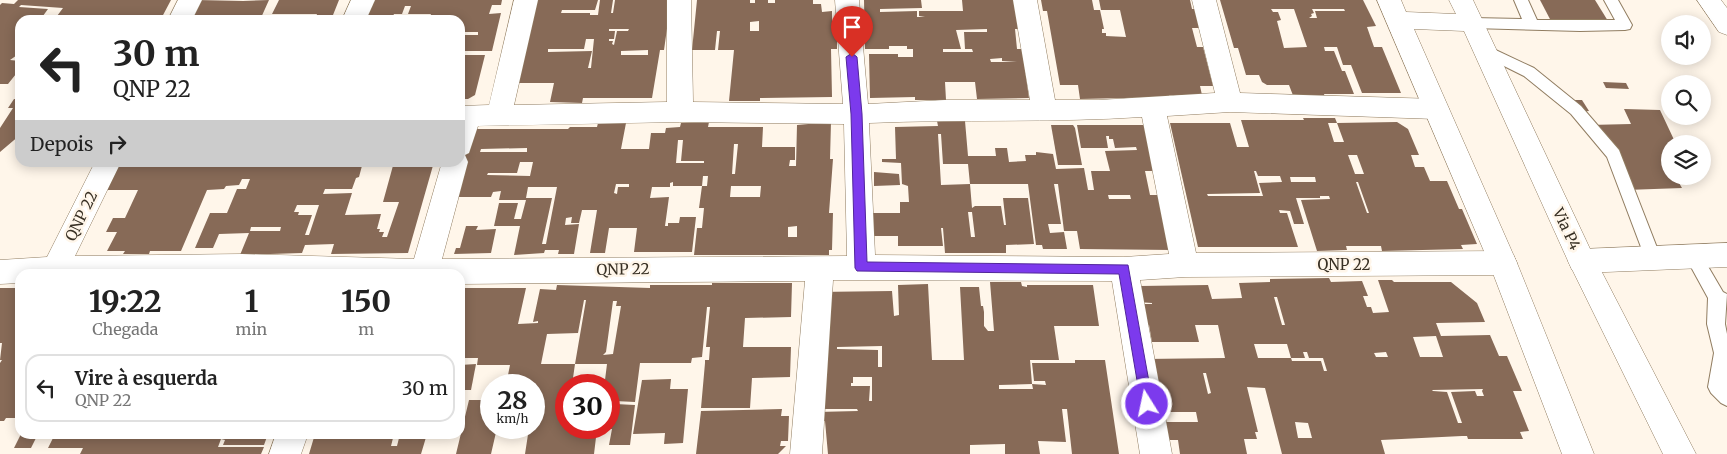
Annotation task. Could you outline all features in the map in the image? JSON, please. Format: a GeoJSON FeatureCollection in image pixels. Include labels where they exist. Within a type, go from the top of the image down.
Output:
{"type":"FeatureCollection","features":[{"type":"Feature","properties":{"kind":"street"},"geometry":{"type":"LineString","coordinates":[[182,15],[190,0]]}},
{"type":"Feature","properties":{"kind":"street"},"geometry":{"type":"LineString","coordinates":[[356,15],[363,0]]}},
{"type":"Feature","properties":{"kind":"street"},"geometry":{"type":"LineString","coordinates":[[499,115],[526,0]]}},
{"type":"Feature","properties":{"kind":"street"},"geometry":{"type":"LineString","coordinates":[[679,0],[680,112]]}},
{"type":"Feature","properties":{"kind":"street"},"geometry":{"type":"LineString","coordinates":[[847,0],[856,114],[861,268]]}},
{"type":"Feature","properties":{"kind":"street"},"geometry":{"type":"LineString","coordinates":[[1025,0],[1044,108]]}},
{"type":"Feature","properties":{"kind":"street"},"geometry":{"type":"LineString","coordinates":[[1204,0],[1230,102]]}},
{"type":"Feature","properties":{"kind":"street"},"geometry":{"type":"LineString","coordinates":[[1466,11],[1393,10],[1503,263],[1578,454]]}},
{"type":"Feature","properties":{"kind":"street","name":"Via P4"},"geometry":{"type":"LineString","coordinates":[[1466,11],[1582,261],[1680,454]]}},
{"type":"Feature","properties":{"kind":"street"},"geometry":{"type":"LineString","coordinates":[[465,116],[680,112],[856,114],[1044,108],[1099,110],[1230,102],[1436,109]]}},
{"type":"Feature","properties":{"kind":"street"},"geometry":{"type":"LineString","coordinates":[[1153,108],[1185,265]]}},
{"type":"Feature","properties":{"kind":"street","name":"QNP 22"},"geometry":{"type":"LineString","coordinates":[[106,167],[55,269],[242,266],[297,269]]}},
{"type":"Feature","properties":{"kind":"street"},"geometry":{"type":"LineString","coordinates":[[426,269],[454,167]]}},
{"type":"Feature","properties":{"kind":"street"},"geometry":{"type":"LineString","coordinates":[[1582,261],[1727,255]]}},
{"type":"Feature","properties":{"kind":"street","name":"QNP 22"},"geometry":{"type":"LineString","coordinates":[[465,271],[657,268],[1124,269],[1185,265],[1503,263]]}},
{"type":"Feature","properties":{"kind":"street"},"geometry":{"type":"LineString","coordinates":[[806,454],[820,269]]}},
{"type":"Feature","properties":{"kind":"street"},"geometry":{"type":"LineString","coordinates":[[1124,269],[1156,454]]}},
{"type":"Feature","properties":{"kind":"street","name":"QNP 22"},"geometry":{"type":"LineString","coordinates":[[0,272],[15,271]]}},
{"type":"Feature","properties":{"kind":"street"},"geometry":{"type":"LineString","coordinates":[[285,454],[290,439]]}},
{"type":"Feature","properties":{"kind":"lane"},"geometry":{"type":"LineString","coordinates":[[1521,0],[1532,25]]}},
{"type":"Feature","properties":{"kind":"lane"},"geometry":{"type":"LineString","coordinates":[[1466,11],[1532,25],[1625,25],[1611,0]]}},
{"type":"Feature","properties":{"kind":"lane"},"geometry":{"type":"LineString","coordinates":[[1485,50],[1529,72],[1576,110],[1614,154],[1653,258]]}},
{"type":"Feature","properties":{"kind":"lane"},"geometry":{"type":"LineString","coordinates":[[1693,256],[1722,300],[1716,324],[1723,353],[1717,387],[1727,397]]}},
{"type":"Feature","properties":{"kind":"building"},"geometry":{"type":"Polygon","coordinates":[[[18,0],[171,0],[163,15],[58,15],[63,8],[21,5],[19,7],[48,9],[44,15],[15,15],[15,56],[10,60],[15,60],[15,75],[8,84],[0,84],[0,5],[2,3],[14,4],[18,0]]]}},
{"type":"Feature","properties":{"kind":"building"},"geometry":{"type":"Polygon","coordinates":[[[197,0],[269,0],[262,15],[190,15],[197,0]]]}},
{"type":"Feature","properties":{"kind":"building"},"geometry":{"type":"Polygon","coordinates":[[[279,0],[339,0],[333,15],[272,14],[279,0]]]}},
{"type":"Feature","properties":{"kind":"building"},"geometry":{"type":"Polygon","coordinates":[[[367,0],[502,0],[501,5],[492,5],[489,14],[501,13],[492,51],[465,51],[465,35],[478,35],[478,32],[465,32],[465,15],[408,14],[411,6],[405,6],[402,14],[361,15],[367,0]]]}},
{"type":"Feature","properties":{"kind":"building"},"geometry":{"type":"Polygon","coordinates":[[[530,0],[598,0],[595,10],[562,10],[561,13],[590,13],[590,15],[598,15],[600,0],[613,0],[611,13],[613,13],[615,0],[671,0],[664,50],[660,50],[652,98],[583,98],[582,103],[550,102],[554,83],[515,83],[530,0]],[[609,29],[609,31],[615,31],[614,39],[609,39],[609,41],[613,41],[612,44],[614,45],[617,31],[628,31],[629,29],[609,29]],[[586,39],[584,49],[548,49],[548,52],[592,51],[588,68],[591,68],[594,39],[586,39]],[[648,50],[621,51],[621,55],[648,55],[648,50]]]}},
{"type":"Feature","properties":{"kind":"building"},"geometry":{"type":"Polygon","coordinates":[[[697,0],[750,0],[750,3],[755,3],[755,0],[768,0],[768,3],[775,3],[775,0],[813,0],[813,4],[821,4],[822,12],[832,11],[832,31],[837,31],[837,49],[831,49],[832,97],[760,98],[760,101],[729,101],[734,50],[718,50],[720,31],[717,31],[715,50],[692,50],[697,0]],[[759,21],[750,22],[750,31],[759,31],[759,21]]]}},
{"type":"Feature","properties":{"kind":"building"},"geometry":{"type":"Polygon","coordinates":[[[864,0],[921,0],[922,8],[880,9],[880,12],[917,11],[917,17],[925,17],[919,16],[919,11],[963,11],[962,0],[1015,0],[1021,29],[1015,29],[1017,49],[1022,49],[1029,98],[977,99],[975,82],[945,82],[946,100],[915,100],[915,97],[870,98],[869,54],[898,54],[898,57],[913,57],[913,49],[907,49],[907,46],[889,46],[889,49],[865,49],[864,0]],[[987,29],[956,30],[961,49],[943,49],[943,52],[973,52],[972,49],[965,49],[964,32],[987,32],[987,29]],[[1002,58],[990,59],[991,62],[1017,62],[1002,61],[1002,58]]]}},
{"type":"Feature","properties":{"kind":"building"},"geometry":{"type":"Polygon","coordinates":[[[1041,0],[1092,0],[1094,10],[1100,10],[1104,29],[1102,29],[1102,33],[1106,33],[1106,36],[1126,37],[1120,10],[1101,10],[1099,0],[1190,0],[1192,9],[1198,9],[1203,28],[1192,28],[1197,47],[1203,47],[1213,86],[1200,86],[1202,95],[1080,99],[1078,85],[1060,85],[1047,11],[1043,11],[1041,0]]]}},
{"type":"Feature","properties":{"kind":"building"},"geometry":{"type":"Polygon","coordinates":[[[1220,0],[1363,0],[1376,26],[1367,27],[1374,47],[1382,47],[1401,93],[1362,93],[1351,65],[1343,65],[1337,47],[1324,47],[1325,51],[1334,51],[1342,71],[1345,71],[1354,94],[1324,94],[1325,97],[1294,98],[1289,85],[1267,85],[1262,82],[1259,75],[1246,75],[1238,48],[1234,48],[1220,0]],[[1271,9],[1273,12],[1278,12],[1281,20],[1277,21],[1284,48],[1307,47],[1294,9],[1271,9]],[[1312,9],[1314,13],[1309,18],[1317,18],[1315,11],[1345,11],[1344,9],[1312,9]]]}},
{"type":"Feature","properties":{"kind":"building"},"geometry":{"type":"Polygon","coordinates":[[[1540,0],[1595,0],[1608,21],[1551,21],[1540,0]]]}},
{"type":"Feature","properties":{"kind":"building"},"geometry":{"type":"Polygon","coordinates":[[[465,55],[485,55],[475,95],[465,99],[465,55]]]}},
{"type":"Feature","properties":{"kind":"building"},"geometry":{"type":"Polygon","coordinates":[[[1603,82],[1626,83],[1629,89],[1606,88],[1603,82]]]}},
{"type":"Feature","properties":{"kind":"building"},"geometry":{"type":"Polygon","coordinates":[[[15,99],[15,139],[0,152],[0,128],[13,108],[8,108],[15,99]]]}},
{"type":"Feature","properties":{"kind":"building"},"geometry":{"type":"Polygon","coordinates":[[[1567,100],[1582,100],[1589,111],[1574,112],[1567,100]]]}},
{"type":"Feature","properties":{"kind":"building"},"geometry":{"type":"Polygon","coordinates":[[[1624,109],[1660,110],[1661,125],[1667,125],[1672,135],[1661,135],[1661,185],[1680,185],[1682,188],[1626,190],[1589,125],[1631,124],[1624,109]]]}},
{"type":"Feature","properties":{"kind":"building"},"geometry":{"type":"Polygon","coordinates":[[[1303,118],[1335,118],[1337,123],[1397,122],[1408,129],[1419,155],[1411,155],[1415,167],[1424,167],[1430,181],[1447,181],[1459,209],[1462,209],[1477,244],[1461,245],[1463,249],[1382,251],[1381,246],[1346,246],[1347,250],[1317,251],[1301,200],[1330,199],[1329,196],[1320,196],[1320,198],[1296,198],[1304,224],[1294,224],[1290,211],[1279,210],[1280,213],[1287,213],[1298,247],[1198,247],[1170,123],[1230,123],[1237,147],[1249,147],[1241,120],[1304,120],[1303,118]],[[1328,123],[1334,142],[1344,142],[1337,123],[1328,123]],[[1348,155],[1355,174],[1364,174],[1357,155],[1348,155]],[[1254,171],[1260,193],[1207,194],[1208,196],[1263,196],[1259,183],[1282,182],[1280,176],[1258,176],[1256,171],[1254,171]],[[1290,177],[1291,182],[1316,182],[1315,177],[1290,177]],[[1356,182],[1367,213],[1369,213],[1358,182],[1356,182]]]}},
{"type":"Feature","properties":{"kind":"building"},"geometry":{"type":"Polygon","coordinates":[[[937,121],[965,121],[968,156],[996,156],[995,148],[1007,148],[1009,162],[1026,161],[1025,155],[1036,155],[1036,152],[1053,154],[1056,169],[1084,168],[1088,190],[1094,190],[1091,171],[1110,171],[1105,151],[1137,150],[1136,147],[1115,148],[1113,139],[1109,139],[1109,136],[1106,136],[1108,148],[1081,148],[1077,125],[1148,125],[1160,171],[1145,171],[1150,195],[1163,195],[1173,250],[1080,249],[1077,231],[1064,231],[1058,184],[1054,184],[1061,224],[1048,224],[1050,233],[1064,232],[1067,249],[1043,249],[1042,245],[1036,245],[1028,184],[970,184],[972,208],[975,206],[1001,206],[1004,225],[1006,225],[1003,198],[1028,198],[1034,244],[1006,245],[1006,253],[945,253],[943,228],[941,228],[943,246],[898,246],[898,236],[872,236],[864,213],[900,213],[900,202],[909,202],[908,186],[902,184],[901,163],[882,162],[882,159],[896,159],[895,127],[938,126],[937,121]],[[938,134],[941,185],[970,184],[968,164],[943,164],[941,134],[938,134]],[[1108,195],[1109,199],[1131,199],[1130,195],[1108,195]],[[968,212],[971,237],[975,237],[972,212],[968,212]]]}},
{"type":"Feature","properties":{"kind":"building"},"geometry":{"type":"Polygon","coordinates":[[[709,122],[708,127],[763,127],[762,147],[795,147],[795,160],[790,160],[789,166],[796,166],[797,125],[831,122],[830,159],[833,159],[829,213],[833,213],[832,250],[829,250],[829,255],[694,255],[697,228],[702,228],[704,208],[699,208],[702,186],[673,186],[673,182],[670,183],[670,187],[652,187],[650,198],[669,197],[665,226],[668,226],[668,223],[679,223],[680,217],[696,217],[692,252],[634,252],[637,228],[609,228],[605,253],[590,253],[597,210],[582,210],[579,223],[571,223],[572,217],[566,218],[565,225],[579,224],[574,254],[558,254],[559,250],[545,250],[544,253],[514,255],[520,226],[494,226],[499,203],[518,203],[514,219],[521,219],[526,200],[499,200],[501,191],[493,192],[491,197],[457,197],[460,167],[465,167],[465,142],[468,129],[568,129],[570,127],[597,127],[598,123],[626,123],[621,149],[649,149],[651,133],[665,133],[666,128],[680,127],[681,123],[709,122]],[[678,140],[676,163],[704,163],[704,161],[681,161],[683,140],[678,140]],[[734,144],[732,174],[735,174],[738,144],[734,144]],[[527,148],[481,149],[480,152],[527,152],[527,148]],[[520,162],[517,173],[488,173],[487,175],[530,176],[533,162],[520,162]],[[703,176],[702,186],[707,186],[708,176],[703,176]],[[616,184],[614,193],[617,194],[618,187],[629,187],[629,184],[616,184]],[[731,186],[730,197],[760,197],[761,186],[731,186]],[[528,187],[526,198],[552,198],[542,244],[546,244],[557,187],[528,187]],[[797,226],[788,227],[788,237],[797,237],[797,226]]]}},
{"type":"Feature","properties":{"kind":"building"},"geometry":{"type":"Polygon","coordinates":[[[1051,125],[1073,125],[1082,165],[1058,165],[1051,125]]]}},
{"type":"Feature","properties":{"kind":"building"},"geometry":{"type":"Polygon","coordinates":[[[118,167],[362,167],[359,177],[356,178],[352,189],[325,189],[323,194],[352,193],[345,215],[381,214],[377,229],[380,229],[379,232],[384,232],[382,237],[387,237],[399,202],[383,202],[393,167],[433,167],[408,253],[331,254],[334,244],[305,245],[302,253],[240,255],[249,233],[219,234],[213,248],[195,248],[210,213],[227,213],[237,189],[246,189],[250,179],[242,179],[239,185],[226,186],[224,189],[207,190],[181,251],[150,251],[149,254],[123,254],[125,251],[107,251],[117,232],[106,232],[113,218],[125,218],[138,190],[107,190],[118,167]],[[297,205],[294,212],[299,212],[298,215],[312,215],[305,235],[309,235],[319,205],[297,205]],[[251,227],[250,231],[280,231],[281,227],[251,227]]]}},
{"type":"Feature","properties":{"kind":"building"},"geometry":{"type":"Polygon","coordinates":[[[874,172],[899,174],[900,185],[874,186],[874,172]]]}},
{"type":"Feature","properties":{"kind":"building"},"geometry":{"type":"Polygon","coordinates":[[[466,226],[478,226],[476,230],[496,229],[491,253],[454,254],[456,248],[460,248],[466,226]]]}},
{"type":"Feature","properties":{"kind":"building"},"geometry":{"type":"Polygon","coordinates":[[[1329,278],[1331,282],[1362,281],[1368,296],[1363,296],[1367,307],[1371,307],[1373,313],[1389,312],[1378,280],[1392,280],[1394,282],[1451,282],[1477,303],[1485,322],[1436,323],[1441,336],[1490,335],[1499,356],[1507,356],[1522,391],[1513,391],[1529,431],[1520,432],[1523,439],[1468,439],[1467,436],[1462,436],[1381,440],[1385,454],[1282,454],[1265,388],[1247,387],[1258,432],[1255,432],[1257,439],[1244,439],[1247,454],[1180,454],[1178,440],[1160,440],[1157,422],[1198,422],[1196,412],[1159,412],[1145,359],[1225,358],[1218,325],[1195,325],[1199,342],[1152,342],[1149,325],[1143,325],[1141,304],[1152,303],[1137,302],[1140,286],[1208,285],[1212,299],[1242,298],[1239,283],[1270,282],[1270,279],[1329,278]],[[1274,297],[1282,325],[1285,325],[1277,297],[1274,297]],[[1436,336],[1413,337],[1420,357],[1443,357],[1436,336]],[[1254,344],[1258,358],[1291,358],[1287,344],[1254,344]],[[1303,352],[1305,358],[1291,358],[1292,361],[1321,361],[1324,371],[1327,371],[1323,358],[1309,358],[1307,352],[1303,352]],[[1386,352],[1374,353],[1376,357],[1388,357],[1386,352]],[[1203,373],[1208,394],[1211,393],[1206,373],[1203,373]],[[1483,389],[1433,391],[1447,392],[1458,423],[1462,423],[1451,392],[1475,391],[1477,396],[1484,396],[1483,389]],[[1295,422],[1298,438],[1312,438],[1308,423],[1295,422]]]}},
{"type":"Feature","properties":{"kind":"building"},"geometry":{"type":"Polygon","coordinates":[[[990,282],[1021,282],[1022,286],[1027,287],[1027,285],[1093,285],[1099,326],[1054,326],[1059,360],[1030,360],[1032,384],[1046,385],[1045,381],[1034,381],[1032,363],[1075,363],[1075,360],[1105,360],[1119,454],[1072,454],[1067,409],[1062,409],[1066,442],[1038,441],[1040,454],[1005,454],[1005,444],[970,445],[970,454],[828,454],[825,421],[822,421],[817,412],[858,411],[857,409],[813,409],[817,292],[892,291],[894,316],[899,315],[898,285],[928,284],[932,360],[964,360],[960,287],[979,287],[981,306],[983,306],[984,312],[984,326],[988,331],[994,331],[990,282]],[[882,346],[837,347],[837,349],[878,350],[878,367],[882,367],[882,346]],[[853,377],[851,386],[870,386],[869,401],[872,401],[872,377],[853,377]],[[1032,384],[999,385],[999,389],[1033,389],[1032,384]]]}},
{"type":"Feature","properties":{"kind":"building"},"geometry":{"type":"Polygon","coordinates":[[[792,283],[791,317],[745,318],[743,347],[791,347],[790,377],[752,378],[750,408],[701,408],[705,360],[709,360],[710,347],[706,347],[710,307],[707,307],[702,357],[692,358],[691,363],[640,363],[635,402],[620,401],[620,374],[606,374],[607,364],[575,364],[574,374],[555,374],[555,439],[596,439],[594,454],[525,454],[527,439],[545,439],[545,374],[508,374],[510,365],[477,365],[478,358],[465,358],[465,288],[526,288],[518,324],[538,323],[538,321],[533,322],[540,289],[556,290],[557,285],[650,288],[650,285],[792,283]],[[584,300],[578,333],[547,334],[541,364],[575,364],[586,300],[584,300]],[[613,301],[606,352],[603,355],[613,354],[621,306],[616,306],[617,301],[613,301]]]}},
{"type":"Feature","properties":{"kind":"building"},"geometry":{"type":"Polygon","coordinates":[[[0,288],[15,288],[15,418],[6,418],[4,421],[0,421],[0,363],[2,360],[0,360],[2,343],[0,343],[0,288]]]}},
{"type":"Feature","properties":{"kind":"building"},"geometry":{"type":"Polygon","coordinates":[[[476,364],[471,390],[465,390],[465,365],[476,364]]]}},
{"type":"Feature","properties":{"kind":"building"},"geometry":{"type":"Polygon","coordinates":[[[671,379],[670,389],[688,389],[683,443],[664,444],[665,433],[633,434],[642,380],[671,379]]]}},
{"type":"Feature","properties":{"kind":"building"},"geometry":{"type":"Polygon","coordinates":[[[469,400],[480,400],[480,439],[494,439],[491,454],[456,454],[460,439],[465,439],[465,417],[469,400]]]}},
{"type":"Feature","properties":{"kind":"building"},"geometry":{"type":"Polygon","coordinates":[[[620,404],[635,405],[630,445],[609,445],[610,439],[620,439],[620,404]]]}},
{"type":"Feature","properties":{"kind":"building"},"geometry":{"type":"Polygon","coordinates":[[[782,409],[781,416],[789,416],[788,441],[781,441],[780,446],[786,446],[778,454],[696,454],[701,411],[782,409]]]}},
{"type":"Feature","properties":{"kind":"building"},"geometry":{"type":"Polygon","coordinates":[[[18,439],[36,439],[31,448],[14,448],[18,439]]]}},
{"type":"Feature","properties":{"kind":"building"},"geometry":{"type":"Polygon","coordinates":[[[52,439],[221,439],[218,447],[264,447],[261,454],[80,454],[83,448],[48,448],[52,439]]]}},
{"type":"Feature","properties":{"kind":"building"},"geometry":{"type":"Polygon","coordinates":[[[221,439],[266,439],[264,445],[223,445],[225,440],[221,439]]]}},
{"type":"Feature","properties":{"kind":"building"},"geometry":{"type":"Polygon","coordinates":[[[314,439],[393,439],[391,446],[397,446],[399,439],[426,439],[421,454],[309,454],[314,439]]]}},
{"type":"Feature","properties":{"kind":"route"},"geometry":{"type":"LineString","coordinates":[[852,57],[856,114],[861,268],[1124,269],[1147,404]]}}]}
